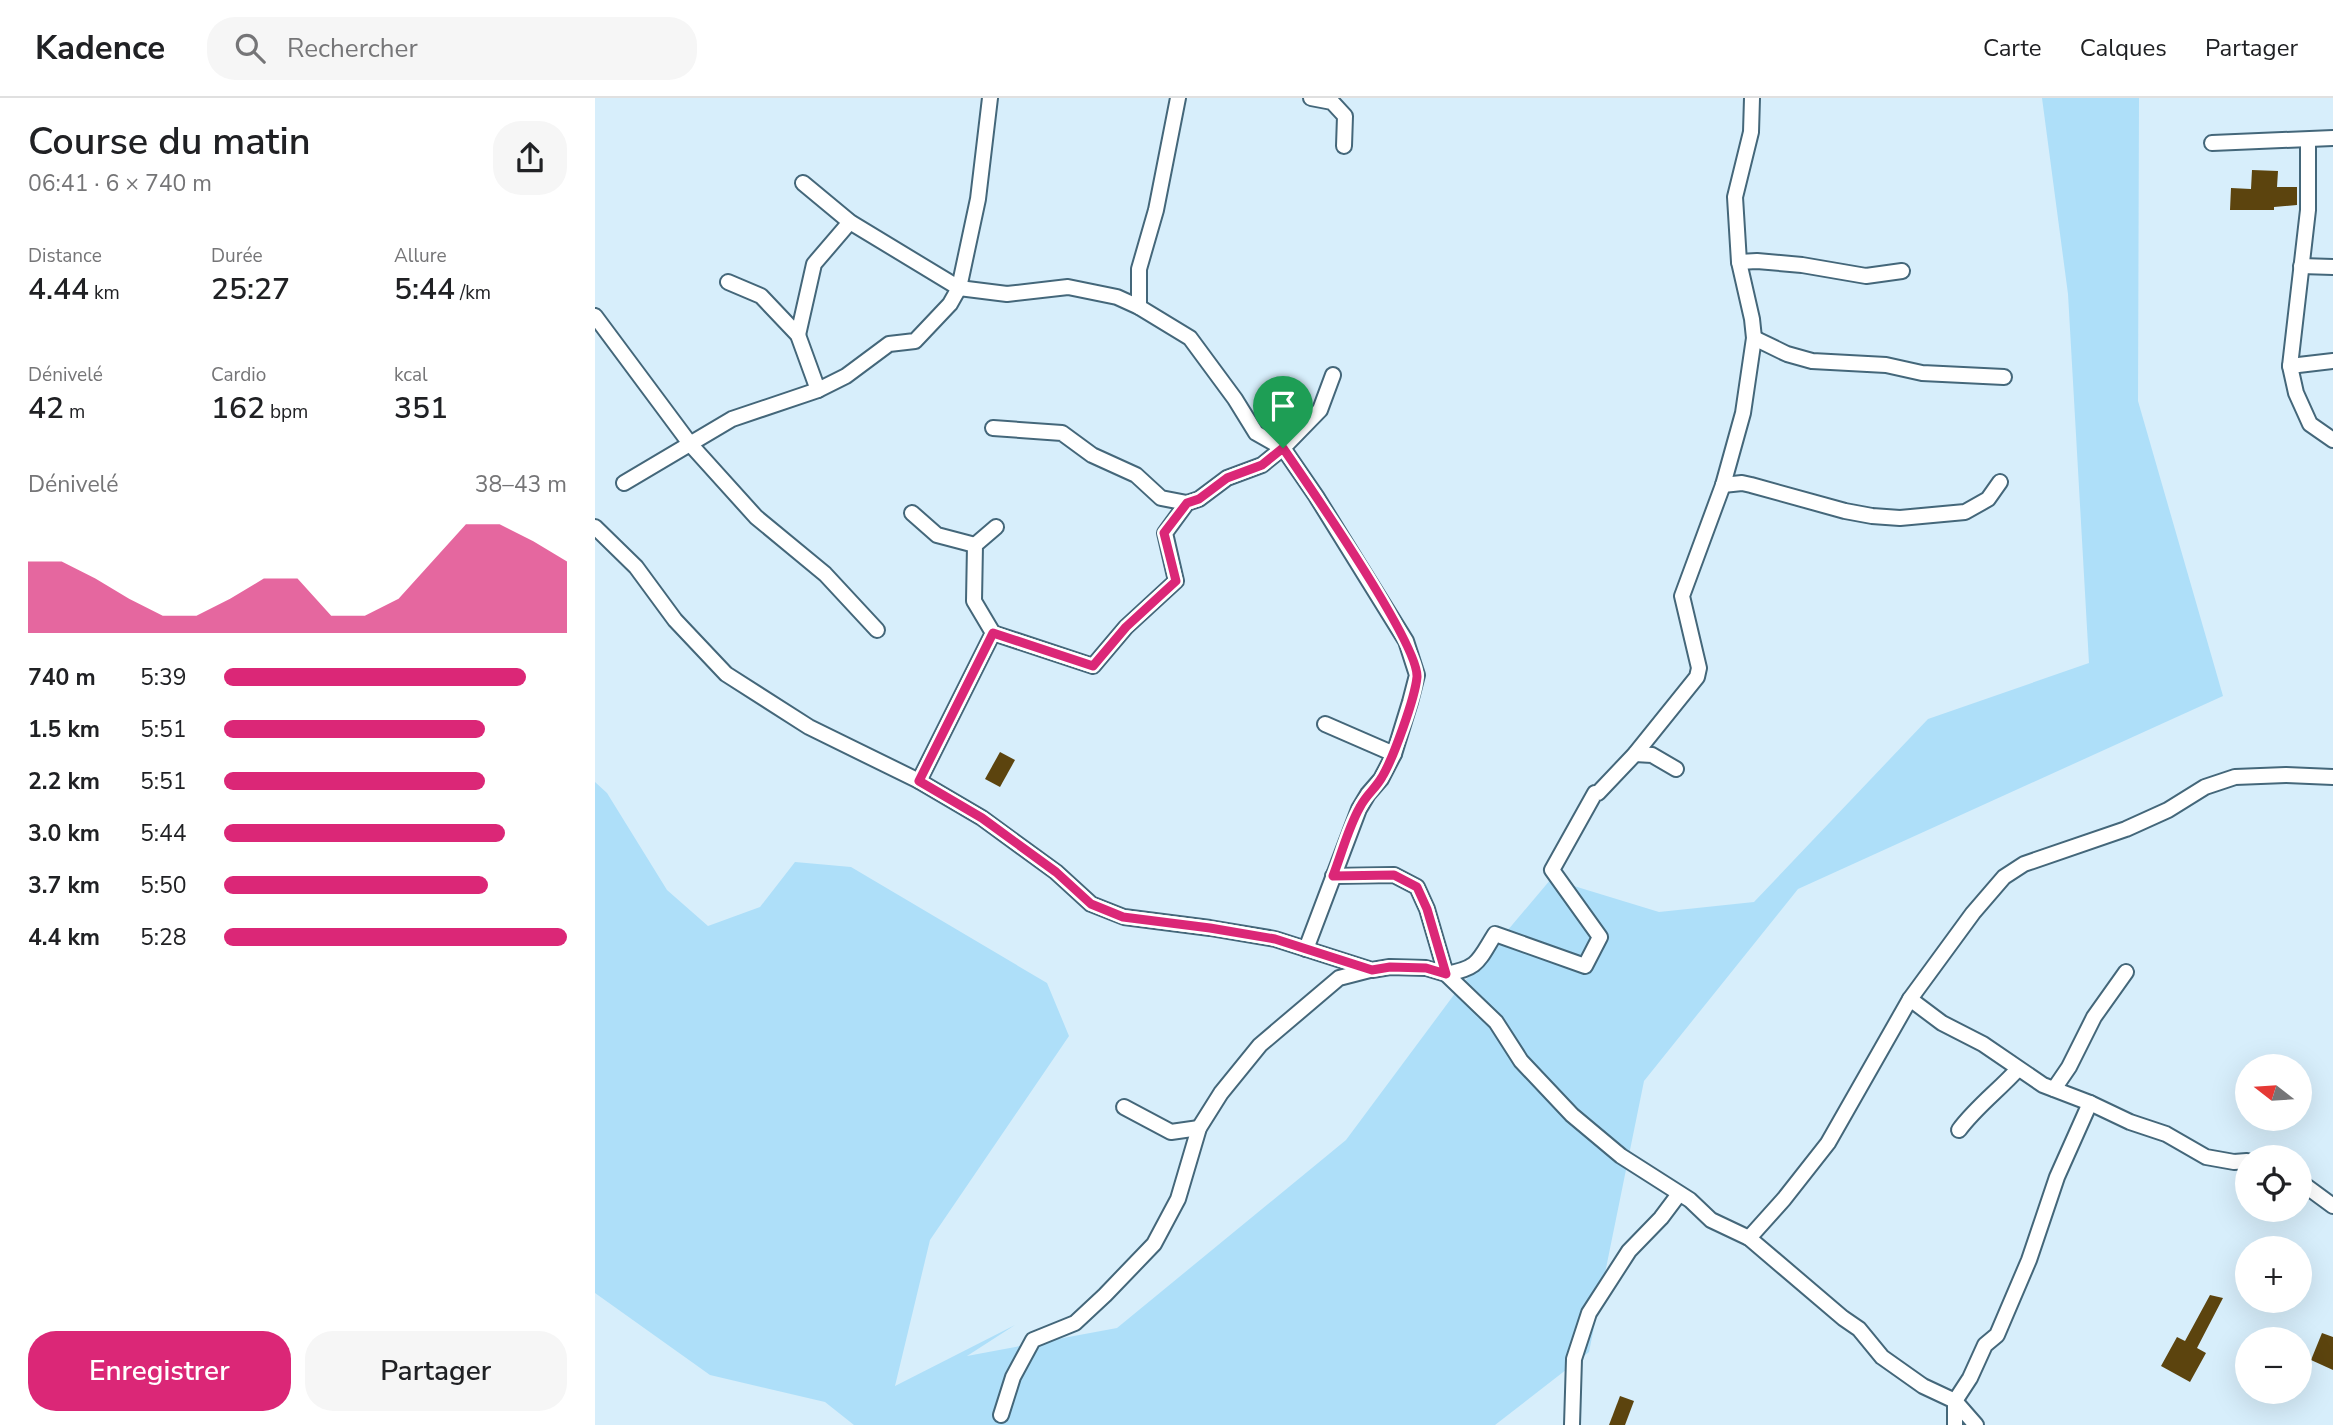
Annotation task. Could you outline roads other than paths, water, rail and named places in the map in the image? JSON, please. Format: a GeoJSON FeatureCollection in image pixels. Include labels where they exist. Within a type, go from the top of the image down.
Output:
{"type":"FeatureCollection","features":[{"type":"Feature","properties":{"kind":"street"},"geometry":{"type":"LineString","coordinates":[[624,483],[732,419],[818,390],[846,376],[889,344],[915,341],[950,304],[958,288],[978,200],[990,98]]}},
{"type":"Feature","properties":{"kind":"street"},"geometry":{"type":"LineString","coordinates":[[1139,307],[1139,268],[1156,210],[1178,98]]}},
{"type":"Feature","properties":{"kind":"street"},"geometry":{"type":"LineString","coordinates":[[1311,98],[1332,103],[1345,116],[1344,146]]}},
{"type":"Feature","properties":{"kind":"street"},"geometry":{"type":"LineString","coordinates":[[1446,974],[1475,966],[1495,934],[1585,966],[1600,937],[1552,870],[1595,793],[1635,754],[1697,677],[1699,667],[1682,596],[1723,485],[1743,413],[1754,338],[1739,262],[1735,197],[1751,132],[1752,98]]}},
{"type":"Feature","properties":{"kind":"street"},"geometry":{"type":"LineString","coordinates":[[2212,143],[2333,138]]}},
{"type":"Feature","properties":{"kind":"street"},"geometry":{"type":"LineString","coordinates":[[2308,140],[2308,210],[2290,366],[2295,393],[2310,424],[2333,440]]}},
{"type":"Feature","properties":{"kind":"street"},"geometry":{"type":"LineString","coordinates":[[803,183],[849,222],[958,288],[1007,294],[1068,287],[1117,297],[1190,338],[1235,399],[1256,433],[1283,448],[1316,496],[1406,641],[1417,675],[1394,754],[1381,779],[1359,808],[1306,949]]}},
{"type":"Feature","properties":{"kind":"street"},"geometry":{"type":"LineString","coordinates":[[798,335],[814,264],[849,222]]}},
{"type":"Feature","properties":{"kind":"street"},"geometry":{"type":"LineString","coordinates":[[1739,262],[1802,265],[1866,276],[1902,271]]}},
{"type":"Feature","properties":{"kind":"street"},"geometry":{"type":"LineString","coordinates":[[2301,266],[2333,267]]}},
{"type":"Feature","properties":{"kind":"street"},"geometry":{"type":"LineString","coordinates":[[728,282],[761,296],[798,335],[818,390]]}},
{"type":"Feature","properties":{"kind":"street"},"geometry":{"type":"LineString","coordinates":[[595,316],[691,444],[756,517],[825,574],[877,630]]}},
{"type":"Feature","properties":{"kind":"street"},"geometry":{"type":"LineString","coordinates":[[1754,338],[1787,354],[1812,361],[1886,365],[1922,373],[2004,377]]}},
{"type":"Feature","properties":{"kind":"street"},"geometry":{"type":"LineString","coordinates":[[2290,366],[2333,361]]}},
{"type":"Feature","properties":{"kind":"street"},"geometry":{"type":"LineString","coordinates":[[993,428],[1062,433],[1092,455],[1136,475],[1161,498],[1187,503],[1199,499],[1227,478],[1262,465],[1283,448],[1320,410],[1333,375]]}},
{"type":"Feature","properties":{"kind":"street"},"geometry":{"type":"LineString","coordinates":[[1723,485],[1742,483],[1872,516],[1900,518],[1965,512],[1988,499],[2000,482]]}},
{"type":"Feature","properties":{"kind":"street"},"geometry":{"type":"LineString","coordinates":[[996,527],[975,545],[974,601],[993,633],[1093,666],[1126,627],[1176,581],[1164,533],[1187,503]]}},
{"type":"Feature","properties":{"kind":"street"},"geometry":{"type":"LineString","coordinates":[[912,513],[937,535],[975,545]]}},
{"type":"Feature","properties":{"kind":"street"},"geometry":{"type":"LineString","coordinates":[[595,527],[636,567],[675,620],[726,674],[809,727],[919,781],[982,818],[1056,872],[1091,904],[1123,917],[1275,939],[1372,970]]}},
{"type":"Feature","properties":{"kind":"street"},"geometry":{"type":"LineString","coordinates":[[919,781],[993,633]]}},
{"type":"Feature","properties":{"kind":"street"},"geometry":{"type":"LineString","coordinates":[[1325,724],[1394,754]]}},
{"type":"Feature","properties":{"kind":"street"},"geometry":{"type":"LineString","coordinates":[[1635,754],[1652,755],[1676,769]]}},
{"type":"Feature","properties":{"kind":"street"},"geometry":{"type":"LineString","coordinates":[[1749,1238],[1828,1143],[1910,999],[1973,912],[2004,877],[2024,864],[2126,829],[2168,810],[2205,787],[2235,777],[2333,777]]}},
{"type":"Feature","properties":{"kind":"street"},"geometry":{"type":"LineString","coordinates":[[1333,876],[1394,875],[1417,887],[1427,909],[1446,974]]}},
{"type":"Feature","properties":{"kind":"street"},"geometry":{"type":"LineString","coordinates":[[1001,1415],[1013,1377],[1033,1340],[1075,1323],[1154,1244],[1178,1199],[1199,1128],[1221,1093],[1260,1045],[1339,978],[1390,967],[1426,968],[1446,974],[1496,1022],[1521,1061],[1572,1115],[1621,1156],[1679,1194],[1711,1220],[1749,1238],[1859,1329],[1882,1357],[1923,1386],[1955,1401],[1976,1425]]}},
{"type":"Feature","properties":{"kind":"street"},"geometry":{"type":"LineString","coordinates":[[2054,1090],[2069,1067],[2094,1017],[2126,972]]}},
{"type":"Feature","properties":{"kind":"street"},"geometry":{"type":"LineString","coordinates":[[1910,999],[1942,1023],[1983,1044],[2043,1085],[2090,1102],[2130,1122],[2166,1134],[2206,1157],[2235,1162]]}},
{"type":"Feature","properties":{"kind":"street"},"geometry":{"type":"LineString","coordinates":[[1959,1130],[1970,1115],[2018,1069]]}},
{"type":"Feature","properties":{"kind":"street"},"geometry":{"type":"LineString","coordinates":[[1955,1425],[1955,1401],[1970,1378],[1985,1345],[1997,1335],[2029,1260],[2057,1177],[2090,1102]]}},
{"type":"Feature","properties":{"kind":"street"},"geometry":{"type":"LineString","coordinates":[[1124,1107],[1171,1132],[1199,1128]]}},
{"type":"Feature","properties":{"kind":"street"},"geometry":{"type":"LineString","coordinates":[[2312,1191],[2333,1206]]}},
{"type":"Feature","properties":{"kind":"street"},"geometry":{"type":"LineString","coordinates":[[1572,1425],[1574,1359],[1589,1312],[1629,1251],[1661,1218],[1679,1194]]}}]}
